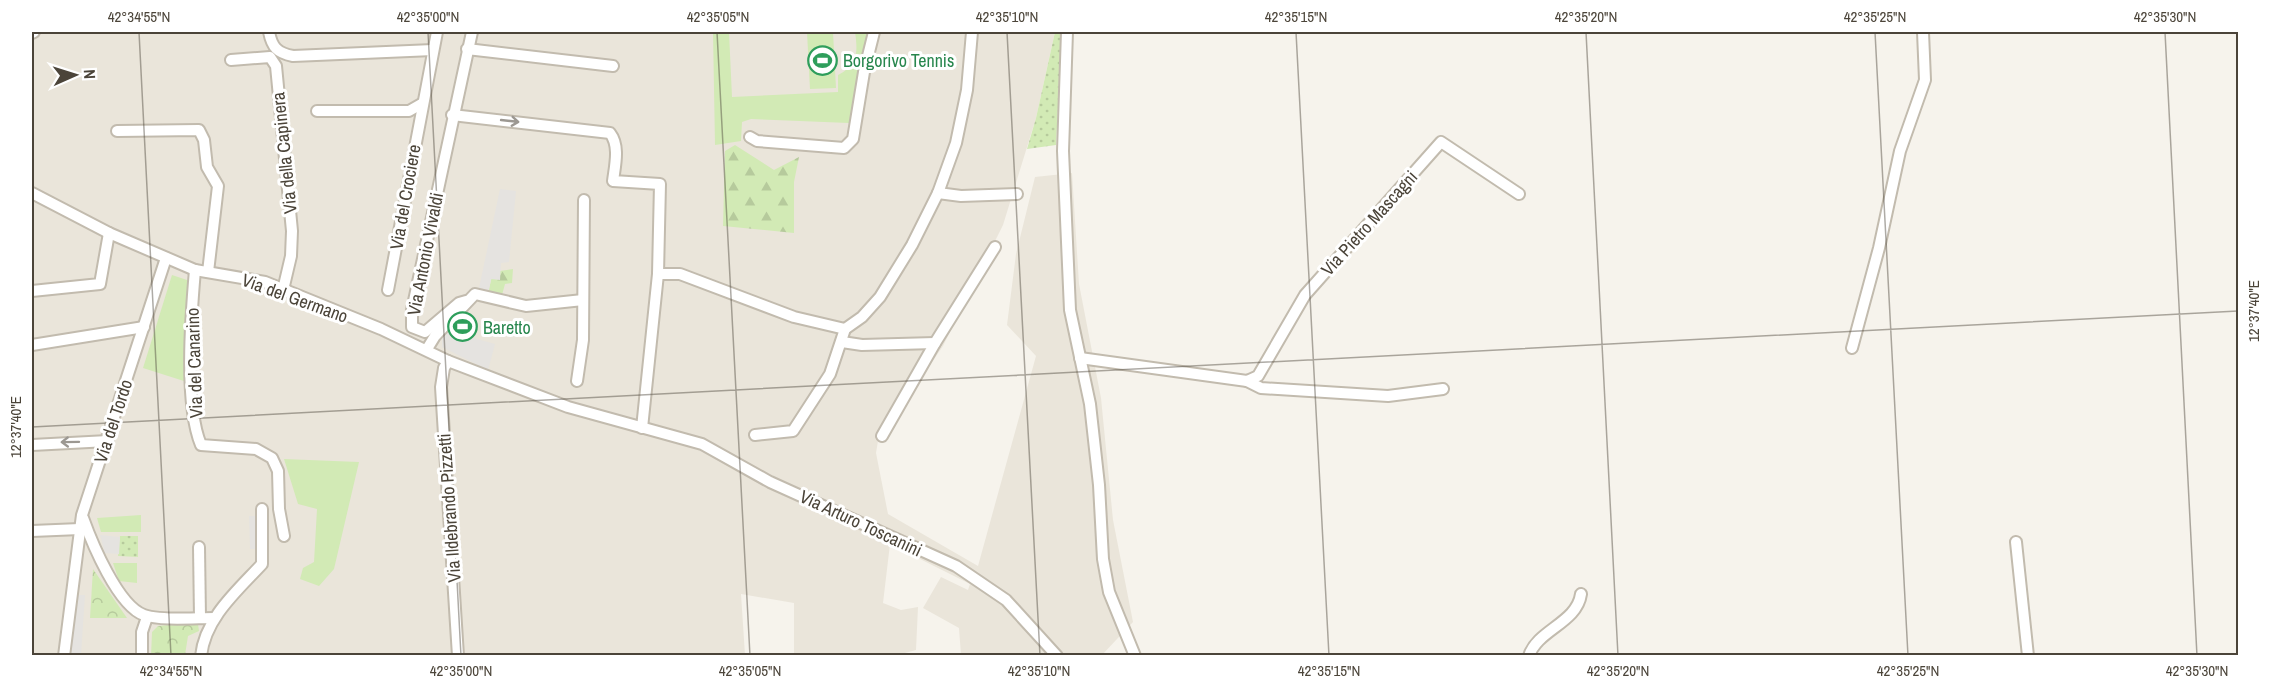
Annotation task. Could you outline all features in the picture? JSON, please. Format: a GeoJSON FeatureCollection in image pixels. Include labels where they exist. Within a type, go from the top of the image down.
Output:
{"type":"FeatureCollection","features":[{"type":"Feature","properties":{"kind":"street"},"geometry":{"type":"LineString","coordinates":[[268,32],[272,45],[280,54],[293,56],[433,50]]}},
{"type":"Feature","properties":{"kind":"street","name":"Via del Crociere"},"geometry":{"type":"LineString","coordinates":[[388,290],[437,32]]}},
{"type":"Feature","properties":{"kind":"street","name":"Via Antonio Vivaldi"},"geometry":{"type":"LineString","coordinates":[[466,301],[459,303],[424,332],[412,327],[412,310],[452,115],[472,32]]}},
{"type":"Feature","properties":{"kind":"street"},"geometry":{"type":"LineString","coordinates":[[750,137],[757,141],[844,148],[853,139],[864,72],[874,32]]}},
{"type":"Feature","properties":{"kind":"street"},"geometry":{"type":"LineString","coordinates":[[754,435],[793,432],[830,374],[845,329],[862,317],[880,297],[912,245],[938,193],[958,132],[967,90],[972,32]]}},
{"type":"Feature","properties":{"kind":"street"},"geometry":{"type":"LineString","coordinates":[[1067,32],[1064,163],[1070,310],[1090,404],[1099,485],[1103,559],[1109,592],[1135,656]]}},
{"type":"Feature","properties":{"kind":"street"},"geometry":{"type":"LineString","coordinates":[[1852,348],[1880,248],[1900,151],[1925,81],[1923,32]]}},
{"type":"Feature","properties":{"kind":"street"},"geometry":{"type":"LineString","coordinates":[[467,49],[613,66]]}},
{"type":"Feature","properties":{"kind":"street","name":"Via della Capinera"},"geometry":{"type":"LineString","coordinates":[[231,60],[263,56],[270,57],[276,66],[292,231],[291,256],[283,290]]}},
{"type":"Feature","properties":{"kind":"street"},"geometry":{"type":"LineString","coordinates":[[317,111],[409,111],[423,104]]}},
{"type":"Feature","properties":{"kind":"street"},"geometry":{"type":"LineString","coordinates":[[452,115],[610,133],[614,139],[616,151],[613,181],[660,184],[658,274],[642,428]]}},
{"type":"Feature","properties":{"kind":"street"},"geometry":{"type":"LineString","coordinates":[[117,131],[199,130],[204,140],[207,167],[218,186],[208,272]]}},
{"type":"Feature","properties":{"kind":"street","name":"Via Pietro Mascagni"},"geometry":{"type":"LineString","coordinates":[[1247,381],[1258,376],[1305,295],[1441,142],[1519,194]]}},
{"type":"Feature","properties":{"kind":"street","name":"Via del Germano"},"geometry":{"type":"LineString","coordinates":[[32,193],[109,233],[195,270],[246,277],[427,349]]}},
{"type":"Feature","properties":{"kind":"street"},"geometry":{"type":"LineString","coordinates":[[938,193],[961,196],[1017,194]]}},
{"type":"Feature","properties":{"kind":"street"},"geometry":{"type":"LineString","coordinates":[[577,381],[583,340],[585,200]]}},
{"type":"Feature","properties":{"kind":"street"},"geometry":{"type":"LineString","coordinates":[[32,291],[100,284],[109,233]]}},
{"type":"Feature","properties":{"kind":"street"},"geometry":{"type":"LineString","coordinates":[[882,436],[935,343],[995,247]]}},
{"type":"Feature","properties":{"kind":"street","name":"Via del Tordo"},"geometry":{"type":"LineString","coordinates":[[64,656],[82,515],[108,441],[165,258]]}},
{"type":"Feature","properties":{"kind":"street","name":"Via del Canarino"},"geometry":{"type":"LineString","coordinates":[[195,270],[190,305],[196,434],[201,445],[256,449],[272,459],[278,471],[279,509],[284,536]]}},
{"type":"Feature","properties":{"kind":"street"},"geometry":{"type":"LineString","coordinates":[[658,274],[680,274],[794,317],[845,329]]}},
{"type":"Feature","properties":{"kind":"street"},"geometry":{"type":"LineString","coordinates":[[427,349],[435,336],[464,308],[466,301],[480,293],[526,306],[584,300]]}},
{"type":"Feature","properties":{"kind":"street"},"geometry":{"type":"LineString","coordinates":[[32,345],[144,327]]}},
{"type":"Feature","properties":{"kind":"street"},"geometry":{"type":"LineString","coordinates":[[842,342],[862,345],[935,343]]}},
{"type":"Feature","properties":{"kind":"street","name":"Via Arturo Toscanini"},"geometry":{"type":"LineString","coordinates":[[427,349],[448,361],[568,407],[702,444],[770,482],[956,566],[1006,600],[1057,656]]}},
{"type":"Feature","properties":{"kind":"street"},"geometry":{"type":"LineString","coordinates":[[1080,358],[1247,381],[1261,388],[1388,396],[1443,388]]}},
{"type":"Feature","properties":{"kind":"street","name":"Via Ildebrando Pizzetti"},"geometry":{"type":"LineString","coordinates":[[448,361],[441,387],[458,656]]}},
{"type":"Feature","properties":{"kind":"street"},"geometry":{"type":"LineString","coordinates":[[32,445],[108,441]]}},
{"type":"Feature","properties":{"kind":"street"},"geometry":{"type":"LineString","coordinates":[[201,656],[203,638],[214,618],[262,564],[262,509]]}},
{"type":"Feature","properties":{"kind":"street"},"geometry":{"type":"LineString","coordinates":[[82,515],[115,585],[133,610],[147,616],[214,618]]}},
{"type":"Feature","properties":{"kind":"street"},"geometry":{"type":"LineString","coordinates":[[32,531],[80,529]]}},
{"type":"Feature","properties":{"kind":"street"},"geometry":{"type":"LineString","coordinates":[[2016,542],[2028,656]]}},
{"type":"Feature","properties":{"kind":"street"},"geometry":{"type":"LineString","coordinates":[[199,548],[200,618]]}},
{"type":"Feature","properties":{"kind":"street"},"geometry":{"type":"LineString","coordinates":[[1529,656],[1532,646],[1574,610],[1580,602],[1581,594]]}},
{"type":"Feature","properties":{"kind":"street"},"geometry":{"type":"LineString","coordinates":[[142,656],[142,632],[147,616]]}},
{"type":"Feature","properties":{"kind":"shaded area"},"geometry":{"type":"Polygon","coordinates":[[[32,32],[1055,32],[1036,118],[1003,225],[943,346],[878,441],[876,453],[888,514],[978,566],[1036,356],[1007,325],[1016,254],[1035,177],[1072,173],[1079,284],[1101,398],[1113,520],[1133,622],[1102,655],[961,655],[959,628],[923,608],[941,577],[968,590],[970,584],[890,544],[883,603],[901,610],[918,607],[916,650],[901,654],[794,655],[794,603],[741,594],[745,655],[32,655],[32,32]]]}},
{"type":"Feature","properties":{"kind":"shaded area"},"geometry":{"type":"Polygon","coordinates":[[[500,189],[516,191],[509,262],[501,263],[500,280],[491,279],[489,290],[479,288],[500,189]]]}},
{"type":"Feature","properties":{"kind":"shaded area"},"geometry":{"type":"Polygon","coordinates":[[[471,317],[466,336],[495,344],[488,370],[442,347],[442,337],[471,317]]]}},
{"type":"Feature","properties":{"kind":"shaded area"},"geometry":{"type":"Polygon","coordinates":[[[249,516],[259,516],[261,549],[250,549],[249,516]]]}},
{"type":"Feature","properties":{"kind":"shaded area"},"geometry":{"type":"Polygon","coordinates":[[[100,535],[120,537],[119,554],[105,553],[100,535]]]}},
{"type":"Feature","properties":{"kind":"shaded area"},"geometry":{"type":"Polygon","coordinates":[[[75,595],[85,595],[81,655],[71,656],[75,595]]]}},
{"type":"Feature","properties":{"kind":"green space"},"geometry":{"type":"Polygon","coordinates":[[[713,32],[729,32],[732,97],[838,92],[838,75],[850,67],[855,57],[855,32],[870,32],[849,123],[751,119],[742,122],[741,141],[715,145],[713,32]]]}},
{"type":"Feature","properties":{"kind":"green space","name":"Borgorivo Tennis"},"geometry":{"type":"Polygon","coordinates":[[[807,32],[833,32],[836,88],[810,89],[807,32]]]}},
{"type":"Feature","properties":{"kind":"green space"},"geometry":{"type":"Polygon","coordinates":[[[1055,32],[1062,32],[1056,145],[1027,149],[1036,118],[1055,32]]]}},
{"type":"Feature","properties":{"kind":"green space"},"geometry":{"type":"Polygon","coordinates":[[[735,145],[774,170],[799,157],[794,182],[794,233],[723,226],[725,151],[735,145]]]}},
{"type":"Feature","properties":{"kind":"green space"},"geometry":{"type":"Polygon","coordinates":[[[513,269],[512,283],[505,284],[502,295],[488,293],[493,272],[513,269]]]}},
{"type":"Feature","properties":{"kind":"green space"},"geometry":{"type":"Polygon","coordinates":[[[172,275],[190,281],[187,382],[143,368],[172,275]]]}},
{"type":"Feature","properties":{"kind":"green space"},"geometry":{"type":"Polygon","coordinates":[[[284,459],[359,462],[334,569],[319,586],[300,579],[303,568],[314,562],[317,509],[298,504],[284,459]]]}},
{"type":"Feature","properties":{"kind":"green space"},"geometry":{"type":"Polygon","coordinates":[[[141,515],[141,532],[101,532],[97,518],[141,515]]]}},
{"type":"Feature","properties":{"kind":"green space"},"geometry":{"type":"Polygon","coordinates":[[[120,536],[138,536],[138,557],[118,556],[120,536]]]}},
{"type":"Feature","properties":{"kind":"green space"},"geometry":{"type":"Polygon","coordinates":[[[113,563],[137,563],[137,583],[119,581],[113,563]]]}},
{"type":"Feature","properties":{"kind":"green space"},"geometry":{"type":"Polygon","coordinates":[[[93,569],[127,618],[90,618],[93,569]]]}},
{"type":"Feature","properties":{"kind":"green space"},"geometry":{"type":"Polygon","coordinates":[[[198,624],[199,631],[188,636],[185,655],[151,656],[152,632],[158,626],[198,624]]]}},
{"type":"Feature","properties":{"kind":"place","name":"Borgorivo Tennis"},"geometry":{"type":"Point","coordinates":[822,60]}},
{"type":"Feature","properties":{"kind":"place","name":"Baretto"},"geometry":{"type":"Point","coordinates":[462,327]}}]}
